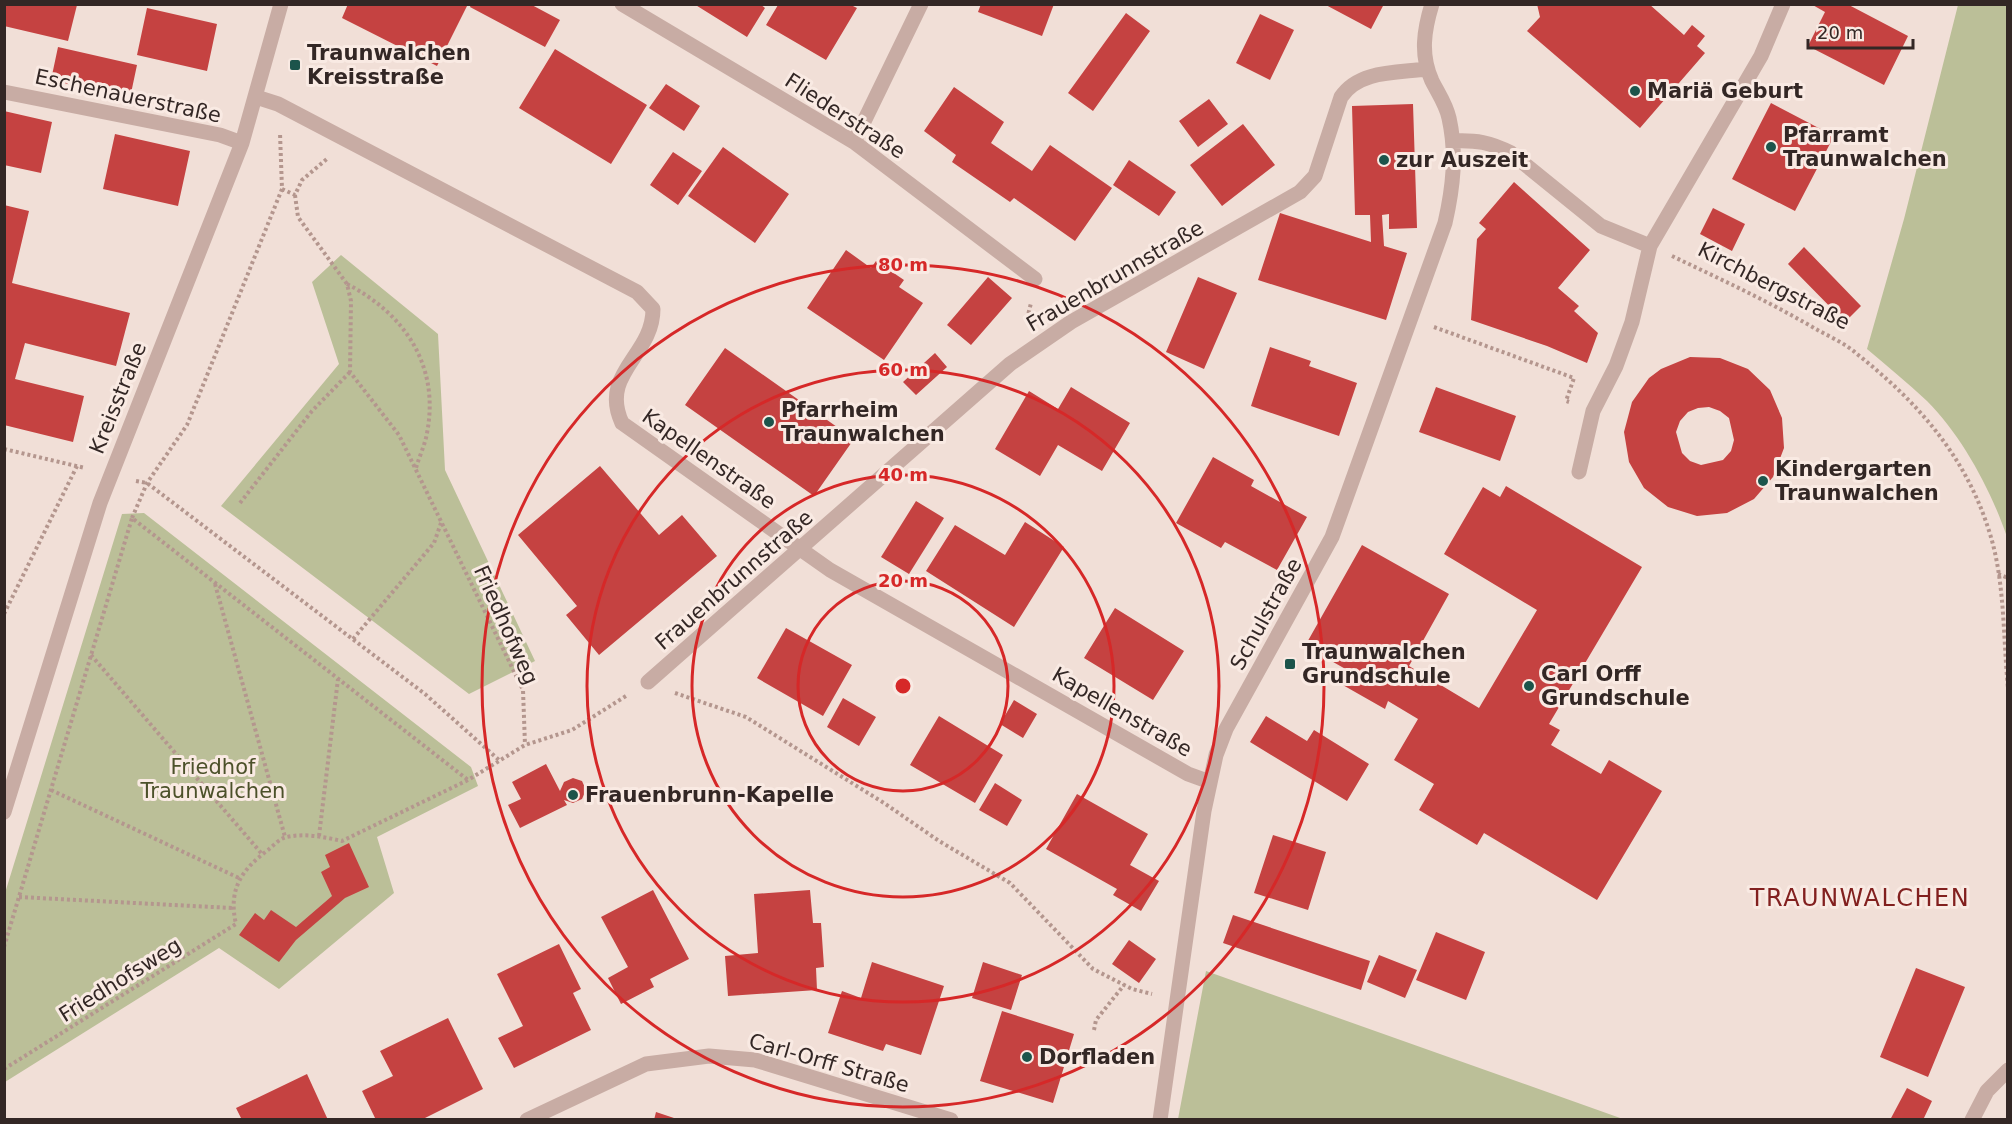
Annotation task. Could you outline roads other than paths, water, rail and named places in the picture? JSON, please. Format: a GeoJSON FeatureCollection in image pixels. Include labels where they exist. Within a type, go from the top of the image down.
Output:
{"type":"FeatureCollection","features":[{"type":"Feature","properties":{"kind":"street","name":"Kreisstraße"},"geometry":{"type":"LineString","coordinates":[[4,812],[111,475],[242,143],[281,4]]}},
{"type":"Feature","properties":{"kind":"street","name":"Fliederstraße"},"geometry":{"type":"LineString","coordinates":[[622,4],[854,142],[1035,279]]}},
{"type":"Feature","properties":{"kind":"street"},"geometry":{"type":"LineString","coordinates":[[854,142],[921,4]]}},
{"type":"Feature","properties":{"kind":"street"},"geometry":{"type":"LineString","coordinates":[[1426,69],[1425,28],[1432,4]]}},
{"type":"Feature","properties":{"kind":"street"},"geometry":{"type":"LineString","coordinates":[[1579,472],[1593,411],[1616,366],[1632,322],[1650,246],[1761,56],[1783,4]]}},
{"type":"Feature","properties":{"kind":"street","name":"Schulstraße"},"geometry":{"type":"LineString","coordinates":[[1160,1119],[1210,782],[1226,729],[1332,537],[1411,318],[1451,197],[1453,141],[1444,103],[1426,69]]}},
{"type":"Feature","properties":{"kind":"street","name":"Frauenbrunnstraße"},"geometry":{"type":"LineString","coordinates":[[651,679],[801,550],[1010,364],[1071,322],[1300,192],[1315,176],[1341,97],[1348,86],[1359,78],[1426,69]]}},
{"type":"Feature","properties":{"kind":"street","name":"Eschenauerstraße"},"geometry":{"type":"LineString","coordinates":[[4,92],[220,135],[242,143]]}},
{"type":"Feature","properties":{"kind":"street","name":"Kapellenstraße"},"geometry":{"type":"LineString","coordinates":[[256,97],[278,104],[646,298],[653,309],[650,332],[615,389],[615,407],[622,423],[830,570],[1178,768],[1210,782]]}},
{"type":"Feature","properties":{"kind":"street"},"geometry":{"type":"LineString","coordinates":[[1453,141],[1483,140],[1496,145],[1511,153],[1601,226],[1650,246]]}},
{"type":"Feature","properties":{"kind":"street","name":"Carl-Orff Straße"},"geometry":{"type":"LineString","coordinates":[[527,1119],[646,1064],[709,1056],[755,1060],[951,1119]]}},
{"type":"Feature","properties":{"kind":"street"},"geometry":{"type":"LineString","coordinates":[[1972,1119],[1987,1091],[2007,1070]]}},
{"type":"Feature","properties":{"kind":"place","name":"Traunwalchen Kreisstraße"},"geometry":{"type":"Point","coordinates":[295,65]}},
{"type":"Feature","properties":{"kind":"place","name":"Mariä Geburt"},"geometry":{"type":"Point","coordinates":[1635,91]}},
{"type":"Feature","properties":{"kind":"place","name":"Pfarramt Traunwalchen"},"geometry":{"type":"Point","coordinates":[1771,147]}},
{"type":"Feature","properties":{"kind":"place","name":"zur Auszeit"},"geometry":{"type":"Point","coordinates":[1384,160]}},
{"type":"Feature","properties":{"kind":"place","name":"Pfarrheim Traunwalchen"},"geometry":{"type":"Point","coordinates":[769,422]}},
{"type":"Feature","properties":{"kind":"place","name":"Kindergarten Traunwalchen"},"geometry":{"type":"Point","coordinates":[1763,481]}},
{"type":"Feature","properties":{"kind":"place","name":"Traunwalchen Grundschule"},"geometry":{"type":"Point","coordinates":[1290,664]}},
{"type":"Feature","properties":{"kind":"place","name":"Carl Orff Grundschule"},"geometry":{"type":"Point","coordinates":[1529,686]}},
{"type":"Feature","properties":{"kind":"place","name":"Frauenbrunn-Kapelle"},"geometry":{"type":"Point","coordinates":[573,795]}},
{"type":"Feature","properties":{"kind":"place","name":"Dorfladen"},"geometry":{"type":"Point","coordinates":[1027,1057]}},
{"type":"Feature","properties":{"kind":"district","name":"TRAUNWALCHEN"},"geometry":{"type":"Point","coordinates":[1860,898]}},
{"type":"Feature","properties":{"kind":"park label","name":"Friedhof Traunwalchen"},"geometry":{"type":"Point","coordinates":[213,779]}}]}
